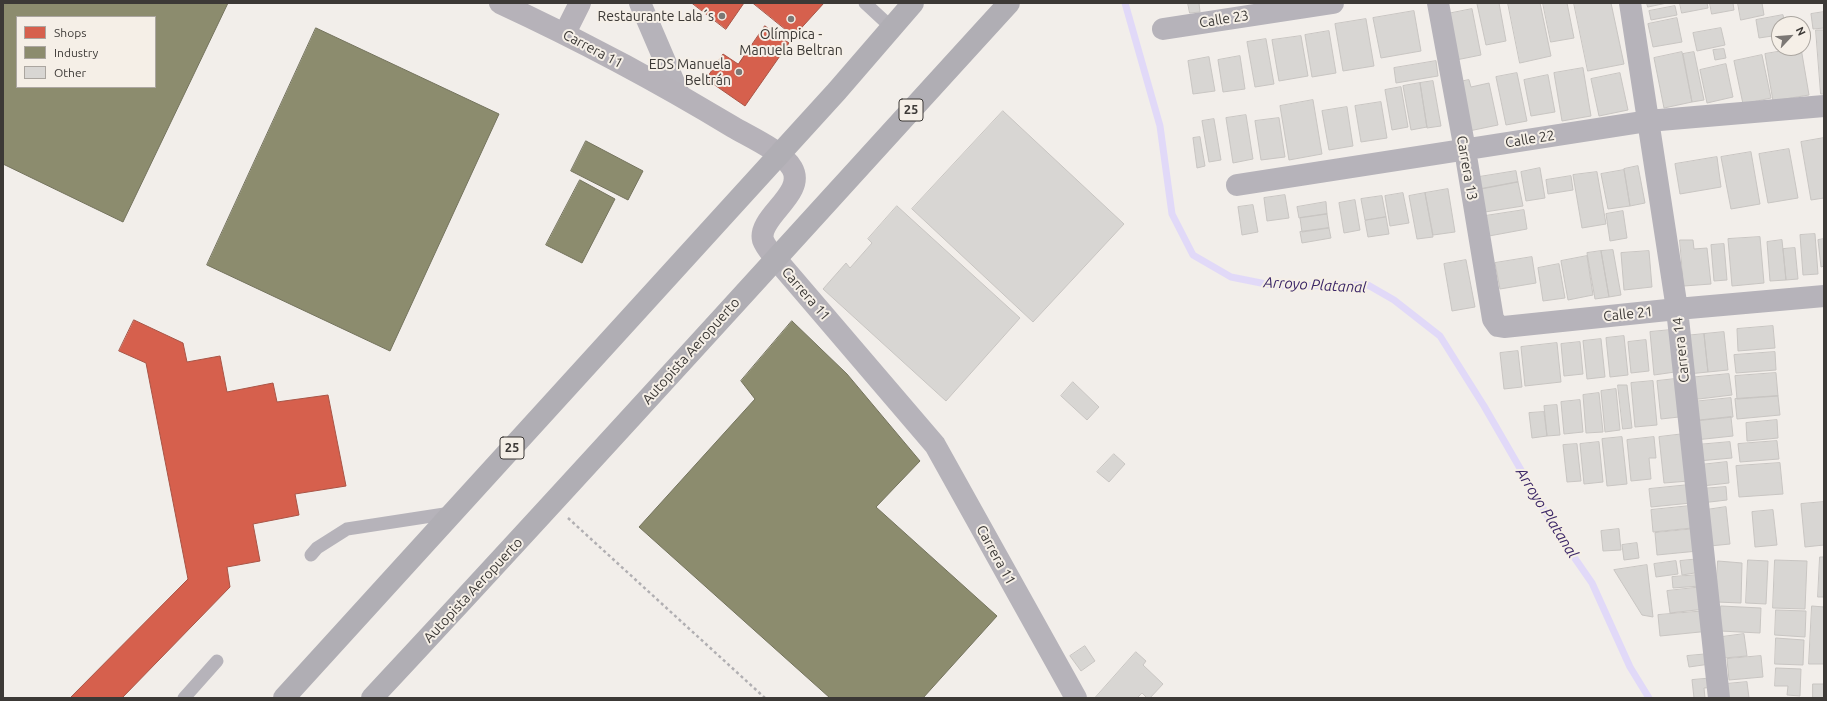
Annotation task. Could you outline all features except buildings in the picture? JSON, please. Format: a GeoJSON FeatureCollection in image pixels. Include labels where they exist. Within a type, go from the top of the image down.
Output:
{"type":"FeatureCollection","features":[{"type":"Feature","properties":{"kind":"highway","name":"25"},"geometry":{"type":"LineString","coordinates":[[284,698],[837,91],[913,3]]}},
{"type":"Feature","properties":{"kind":"highway","name":"Autopista Aeropuerto"},"geometry":{"type":"LineString","coordinates":[[372,698],[553,505],[775,258],[1009,3]]}},
{"type":"Feature","properties":{"kind":"main road","name":"Carrera 11"},"geometry":{"type":"LineString","coordinates":[[500,3],[565,33],[679,94],[778,154],[792,168],[795,179],[789,195],[764,232],[763,242],[775,258]]}},
{"type":"Feature","properties":{"kind":"main road"},"geometry":{"type":"LineString","coordinates":[[565,33],[580,3]]}},
{"type":"Feature","properties":{"kind":"street"},"geometry":{"type":"LineString","coordinates":[[640,3],[679,94]]}},
{"type":"Feature","properties":{"kind":"street","name":"Calle 23"},"geometry":{"type":"LineString","coordinates":[[1163,28],[1333,3]]}},
{"type":"Feature","properties":{"kind":"street","name":"Carrera 13"},"geometry":{"type":"LineString","coordinates":[[1438,3],[1465,150],[1493,319],[1498,326],[1504,327]]}},
{"type":"Feature","properties":{"kind":"street","name":"Carrera 14"},"geometry":{"type":"LineString","coordinates":[[1630,3],[1677,309],[1719,698]]}},
{"type":"Feature","properties":{"kind":"street","name":"Calle 22"},"geometry":{"type":"LineString","coordinates":[[1237,186],[1648,121],[1824,106]]}},
{"type":"Feature","properties":{"kind":"street","name":"Carrera 11"},"geometry":{"type":"LineString","coordinates":[[775,258],[935,445],[1076,698]]}},
{"type":"Feature","properties":{"kind":"street","name":"Calle 21"},"geometry":{"type":"LineString","coordinates":[[1504,327],[1677,309],[1824,296]]}},
{"type":"Feature","properties":{"kind":"lane"},"geometry":{"type":"LineString","coordinates":[[865,3],[892,28]]}},
{"type":"Feature","properties":{"kind":"lane"},"geometry":{"type":"LineString","coordinates":[[311,555],[317,548],[347,529],[452,513]]}},
{"type":"Feature","properties":{"kind":"lane"},"geometry":{"type":"LineString","coordinates":[[184,698],[217,661]]}},
{"type":"Feature","properties":{"kind":"path"},"geometry":{"type":"LineString","coordinates":[[553,505],[765,698]]}},
{"type":"Feature","properties":{"kind":"waterway","name":"Arroyo Platanal"},"geometry":{"type":"LineString","coordinates":[[1125,3],[1160,126],[1172,214],[1193,255],[1231,277],[1276,286],[1368,285],[1394,300],[1440,336],[1484,406],[1558,534],[1592,583],[1630,667],[1649,698]]}},
{"type":"Feature","properties":{"kind":"place","name":"Restaurante Lala´s"},"geometry":{"type":"Point","coordinates":[722,16]}},
{"type":"Feature","properties":{"kind":"place","name":"Olímpica - Manuela Beltran"},"geometry":{"type":"Point","coordinates":[791,19]}},
{"type":"Feature","properties":{"kind":"place","name":"EDS Manuela Beltrán"},"geometry":{"type":"Point","coordinates":[739,72]}}]}
